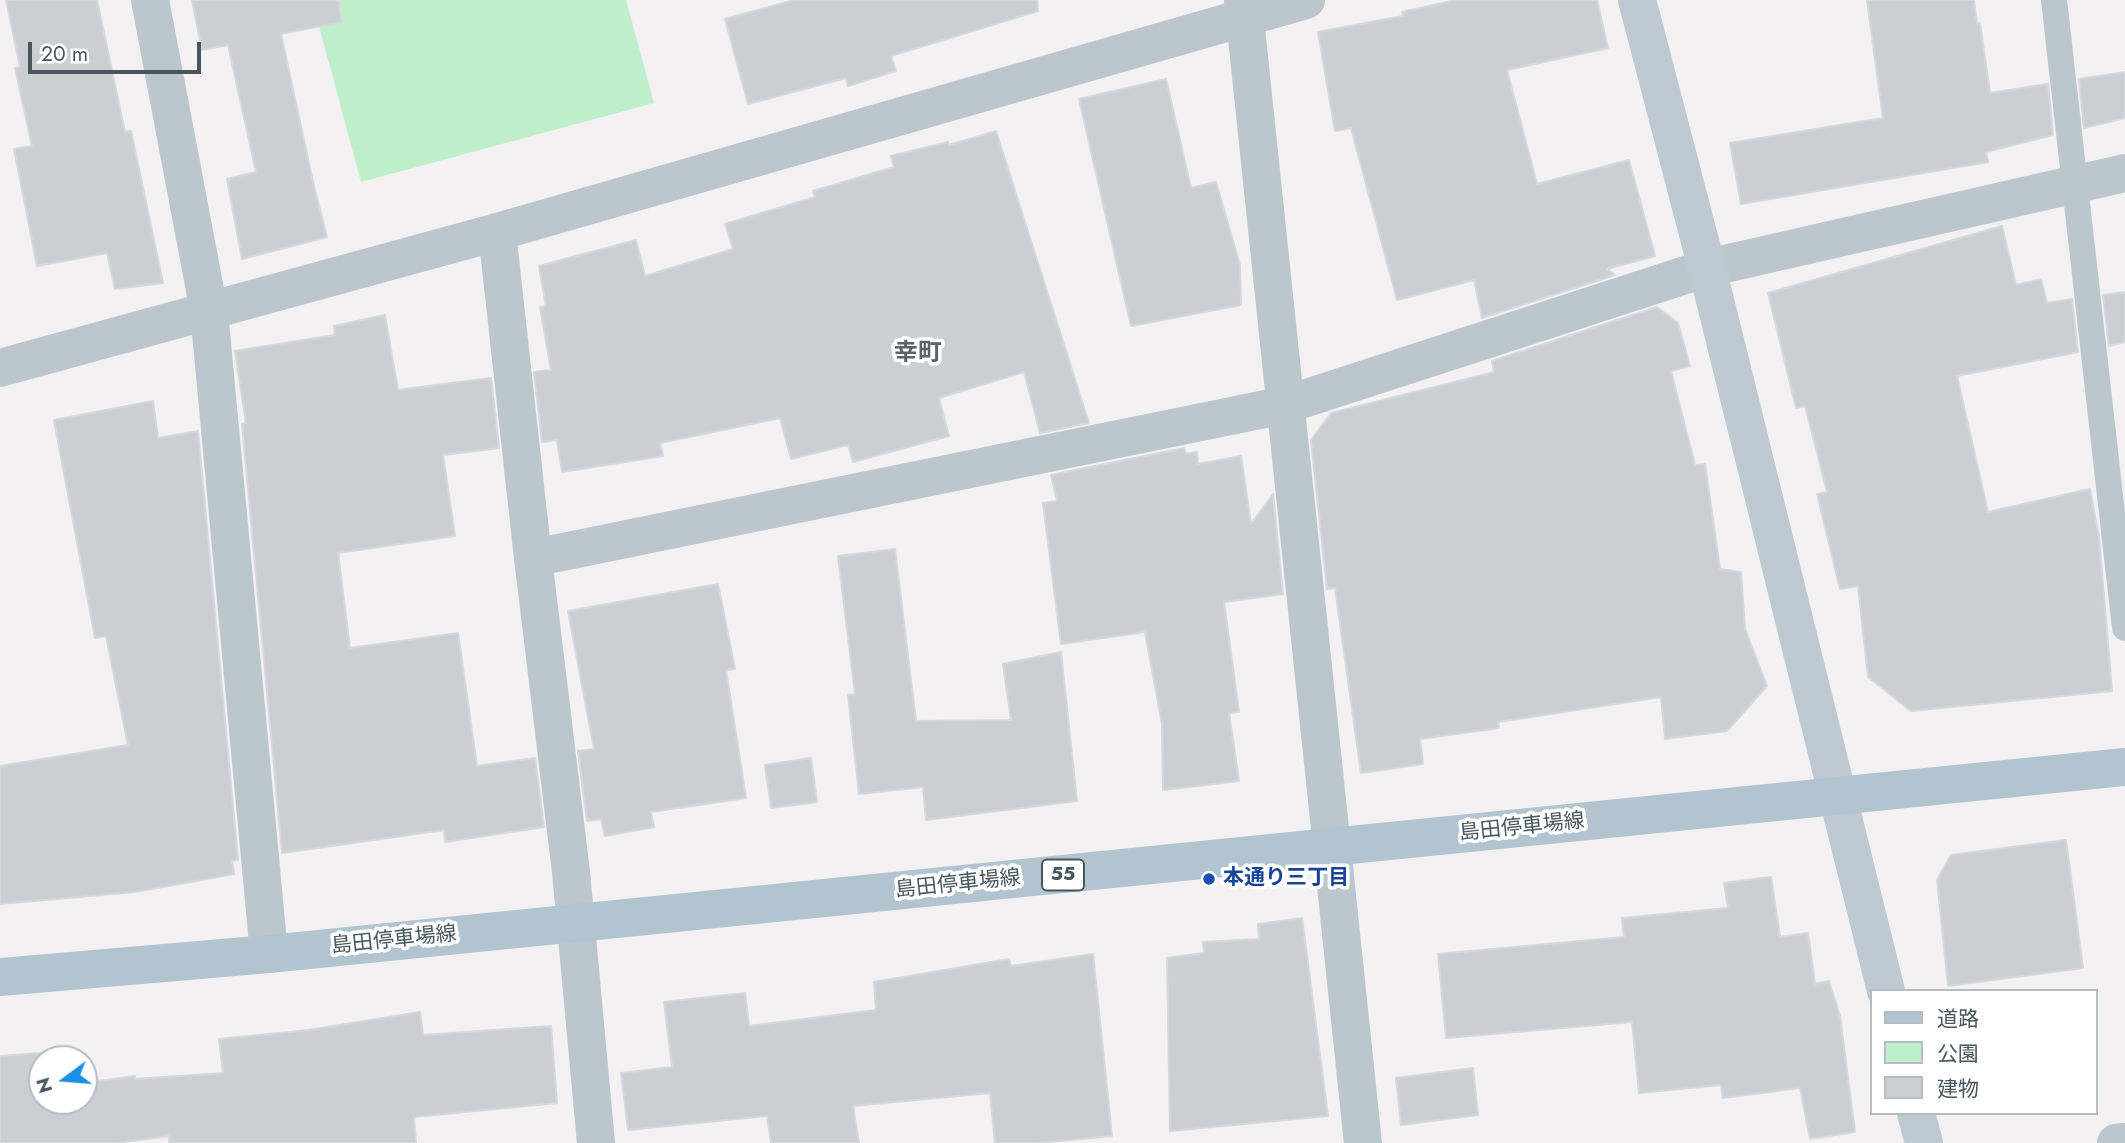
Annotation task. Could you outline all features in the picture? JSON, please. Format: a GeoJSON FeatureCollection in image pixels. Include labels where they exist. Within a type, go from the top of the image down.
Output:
{"type":"FeatureCollection","features":[{"type":"Feature","properties":{"kind":"main road","name":"島田停車場線"},"geometry":{"type":"LineString","coordinates":[[0,977],[269,954],[2125,767]]}},
{"type":"Feature","properties":{"kind":"street"},"geometry":{"type":"LineString","coordinates":[[150,0],[209,311],[269,954]]}},
{"type":"Feature","properties":{"kind":"street"},"geometry":{"type":"LineString","coordinates":[[0,368],[497,232],[1244,9],[1306,0]]}},
{"type":"Feature","properties":{"kind":"street"},"geometry":{"type":"LineString","coordinates":[[1637,0],[1707,268],[1886,989]]}},
{"type":"Feature","properties":{"kind":"street"},"geometry":{"type":"LineString","coordinates":[[1244,9],[1363,1143]]}},
{"type":"Feature","properties":{"kind":"street"},"geometry":{"type":"LineString","coordinates":[[533,558],[1285,405],[1707,268],[2125,173]]}},
{"type":"Feature","properties":{"kind":"street"},"geometry":{"type":"LineString","coordinates":[[497,232],[571,872],[596,1143]]}},
{"type":"Feature","properties":{"kind":"street"},"geometry":{"type":"LineString","coordinates":[[1917,1115],[1924,1143]]}},
{"type":"Feature","properties":{"kind":"street"},"geometry":{"type":"LineString","coordinates":[[2116,1143],[2125,1142]]}},
{"type":"Feature","properties":{"kind":"lane"},"geometry":{"type":"LineString","coordinates":[[2054,0],[2125,628]]}},
{"type":"Feature","properties":{"kind":"green space"},"geometry":{"type":"Polygon","coordinates":[[[312,0],[626,0],[654,103],[361,182],[312,0]]]}},
{"type":"Feature","properties":{"kind":"building"},"geometry":{"type":"Polygon","coordinates":[[[6,0],[97,0],[125,132],[131,131],[163,283],[115,289],[107,253],[37,266],[14,149],[32,146],[15,68],[20,67],[6,0]]]}},
{"type":"Feature","properties":{"kind":"building"},"geometry":{"type":"Polygon","coordinates":[[[192,0],[339,0],[341,22],[281,34],[327,237],[242,259],[227,179],[256,172],[228,45],[202,50],[192,0]]]}},
{"type":"Feature","properties":{"kind":"building"},"geometry":{"type":"Polygon","coordinates":[[[794,0],[1037,0],[1038,11],[891,56],[896,71],[848,86],[846,78],[748,104],[725,19],[794,0]]]}},
{"type":"Feature","properties":{"kind":"building"},"geometry":{"type":"Polygon","coordinates":[[[1456,0],[1597,0],[1608,48],[1507,70],[1537,184],[1629,160],[1655,256],[1607,269],[1615,275],[1482,318],[1474,280],[1397,300],[1351,128],[1335,131],[1318,32],[1403,16],[1402,12],[1456,0]]]}},
{"type":"Feature","properties":{"kind":"building"},"geometry":{"type":"Polygon","coordinates":[[[1867,0],[1974,0],[1990,93],[2048,84],[2053,135],[1986,152],[1988,162],[1741,204],[1730,143],[1883,118],[1867,0]]]}},
{"type":"Feature","properties":{"kind":"building"},"geometry":{"type":"Polygon","coordinates":[[[2125,72],[2125,118],[2084,128],[2079,79],[2125,72]]]}},
{"type":"Feature","properties":{"kind":"building"},"geometry":{"type":"Polygon","coordinates":[[[1166,79],[1191,188],[1216,182],[1240,265],[1241,305],[1131,326],[1079,99],[1166,79]]]}},
{"type":"Feature","properties":{"kind":"building"},"geometry":{"type":"Polygon","coordinates":[[[996,131],[1089,423],[1040,433],[1024,372],[939,398],[949,436],[853,462],[848,445],[791,459],[780,418],[660,443],[663,456],[562,472],[557,440],[542,442],[534,372],[551,370],[540,307],[546,306],[539,266],[636,240],[645,276],[733,249],[725,224],[815,197],[813,191],[894,167],[891,156],[948,142],[949,145],[996,131]]]}},
{"type":"Feature","properties":{"kind":"building"},"geometry":{"type":"Polygon","coordinates":[[[2002,226],[2016,285],[2041,279],[2047,303],[2072,299],[2078,352],[1957,376],[1988,512],[2090,489],[2099,537],[2112,691],[1911,711],[1868,677],[1858,586],[1840,589],[1817,494],[1827,492],[1805,406],[1796,408],[1768,293],[2002,226]]]}},
{"type":"Feature","properties":{"kind":"building"},"geometry":{"type":"Polygon","coordinates":[[[2125,292],[2125,342],[2109,346],[2103,295],[2125,292]]]}},
{"type":"Feature","properties":{"kind":"building"},"geometry":{"type":"Polygon","coordinates":[[[1657,307],[1678,323],[1690,366],[1671,371],[1695,465],[1705,464],[1720,569],[1741,572],[1745,629],[1767,686],[1727,731],[1665,739],[1661,697],[1498,722],[1499,728],[1420,739],[1423,764],[1361,773],[1335,588],[1327,589],[1311,440],[1331,413],[1494,372],[1492,361],[1657,307]]]}},
{"type":"Feature","properties":{"kind":"building"},"geometry":{"type":"Polygon","coordinates":[[[385,315],[398,390],[491,378],[499,448],[443,455],[455,536],[338,553],[350,648],[458,633],[477,766],[535,758],[544,827],[445,842],[444,830],[282,853],[242,424],[246,423],[235,351],[335,335],[334,326],[385,315]]]}},
{"type":"Feature","properties":{"kind":"building"},"geometry":{"type":"Polygon","coordinates":[[[153,401],[158,438],[198,431],[238,860],[232,861],[234,874],[135,892],[0,904],[0,766],[128,745],[106,636],[95,638],[54,420],[153,401]]]}},
{"type":"Feature","properties":{"kind":"building"},"geometry":{"type":"Polygon","coordinates":[[[1184,448],[1186,454],[1197,452],[1198,464],[1241,456],[1251,524],[1273,494],[1283,594],[1224,602],[1239,712],[1229,713],[1239,781],[1163,790],[1162,724],[1145,632],[1061,644],[1043,503],[1057,501],[1051,475],[1184,448]]]}},
{"type":"Feature","properties":{"kind":"building"},"geometry":{"type":"Polygon","coordinates":[[[895,549],[916,721],[1011,720],[1003,664],[1061,652],[1077,801],[926,820],[923,787],[859,794],[848,695],[855,694],[838,556],[895,549]]]}},
{"type":"Feature","properties":{"kind":"building"},"geometry":{"type":"Polygon","coordinates":[[[718,584],[735,669],[726,670],[746,798],[651,812],[654,827],[605,836],[601,819],[587,821],[578,751],[594,749],[568,611],[718,584]]]}},
{"type":"Feature","properties":{"kind":"building"},"geometry":{"type":"Polygon","coordinates":[[[811,758],[817,802],[771,808],[765,765],[811,758]]]}},
{"type":"Feature","properties":{"kind":"building"},"geometry":{"type":"Polygon","coordinates":[[[2066,840],[2083,968],[1948,986],[1937,880],[1951,855],[2066,840]]]}},
{"type":"Feature","properties":{"kind":"building"},"geometry":{"type":"Polygon","coordinates":[[[1771,877],[1780,937],[1808,933],[1815,984],[1829,981],[1840,1016],[1855,1132],[1810,1139],[1800,1088],[1723,1098],[1721,1085],[1639,1093],[1632,1022],[1446,1038],[1438,954],[1624,937],[1622,918],[1728,908],[1724,883],[1771,877]]]}},
{"type":"Feature","properties":{"kind":"building"},"geometry":{"type":"Polygon","coordinates":[[[1302,918],[1328,1116],[1170,1131],[1167,958],[1204,953],[1203,942],[1259,939],[1258,924],[1302,918]]]}},
{"type":"Feature","properties":{"kind":"building"},"geometry":{"type":"Polygon","coordinates":[[[1093,954],[1112,1136],[1038,1143],[995,1143],[990,1093],[853,1106],[859,1143],[771,1143],[767,1116],[628,1130],[621,1073],[672,1067],[664,1002],[745,993],[749,1026],[876,1010],[874,982],[1009,959],[1011,966],[1093,954]]]}},
{"type":"Feature","properties":{"kind":"building"},"geometry":{"type":"Polygon","coordinates":[[[420,1012],[423,1035],[551,1026],[557,1103],[414,1117],[416,1143],[169,1143],[169,1136],[118,1143],[0,1143],[0,1056],[28,1054],[28,1115],[98,1115],[98,1081],[135,1076],[135,1079],[223,1073],[219,1039],[309,1030],[420,1012]]]}},
{"type":"Feature","properties":{"kind":"building"},"geometry":{"type":"Polygon","coordinates":[[[1473,1068],[1478,1115],[1401,1125],[1396,1078],[1473,1068]]]}},
{"type":"Feature","properties":{"kind":"place","name":"本通り三丁目"},"geometry":{"type":"Point","coordinates":[1209,879]}},
{"type":"Feature","properties":{"kind":"district","name":"幸町"},"geometry":{"type":"Point","coordinates":[918,354]}}]}
